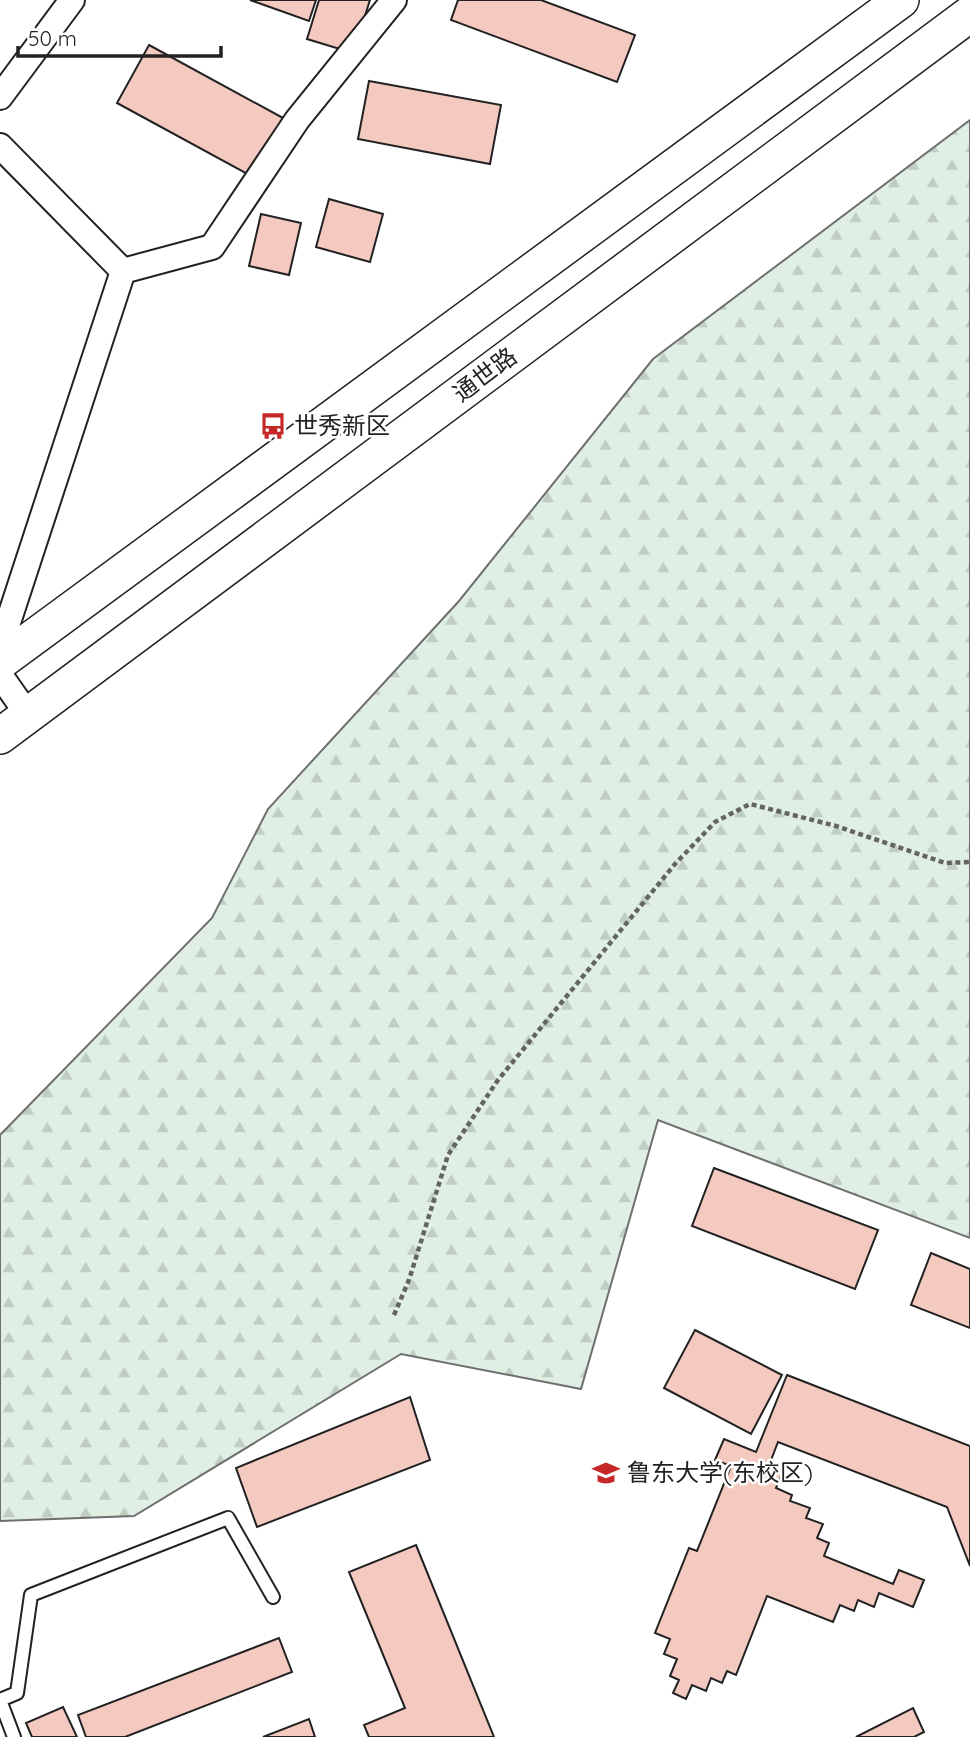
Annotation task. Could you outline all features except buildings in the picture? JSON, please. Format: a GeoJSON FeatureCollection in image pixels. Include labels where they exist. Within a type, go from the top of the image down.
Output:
{"type":"FeatureCollection","features":[{"type":"Feature","properties":{"kind":"main road"},"geometry":{"type":"LineString","coordinates":[[0,662],[901,0]]}},
{"type":"Feature","properties":{"kind":"main road","name":"通世路"},"geometry":{"type":"LineString","coordinates":[[0,736],[970,14]]}},
{"type":"Feature","properties":{"kind":"street"},"geometry":{"type":"LineString","coordinates":[[0,97],[72,0]]}},
{"type":"Feature","properties":{"kind":"street"},"geometry":{"type":"LineString","coordinates":[[123,271],[212,247],[298,120],[394,0]]}},
{"type":"Feature","properties":{"kind":"street"},"geometry":{"type":"LineString","coordinates":[[0,146],[123,271]]}},
{"type":"Feature","properties":{"kind":"street"},"geometry":{"type":"LineString","coordinates":[[0,647],[123,271]]}},
{"type":"Feature","properties":{"kind":"street"},"geometry":{"type":"LineString","coordinates":[[0,675],[27,715]]}},
{"type":"Feature","properties":{"kind":"lane"},"geometry":{"type":"LineString","coordinates":[[14,1737],[0,1700],[17,1693],[32,1595],[228,1518],[273,1597]]}},
{"type":"Feature","properties":{"kind":"path"},"geometry":{"type":"LineString","coordinates":[[394,1315],[410,1280],[448,1155],[498,1080],[675,864],[715,821],[750,804],[836,826],[945,863],[970,862]]}},
{"type":"Feature","properties":{"kind":"green space"},"geometry":{"type":"Polygon","coordinates":[[[970,120],[970,1238],[658,1120],[581,1389],[401,1354],[134,1516],[0,1521],[0,1135],[212,918],[268,809],[459,601],[653,359],[970,120]]]}},
{"type":"Feature","properties":{"kind":"place","name":"世秀新区"},"geometry":{"type":"Point","coordinates":[273,426]}},
{"type":"Feature","properties":{"kind":"place","name":"鲁东大学(东校区)"},"geometry":{"type":"Point","coordinates":[606,1473]}}]}
